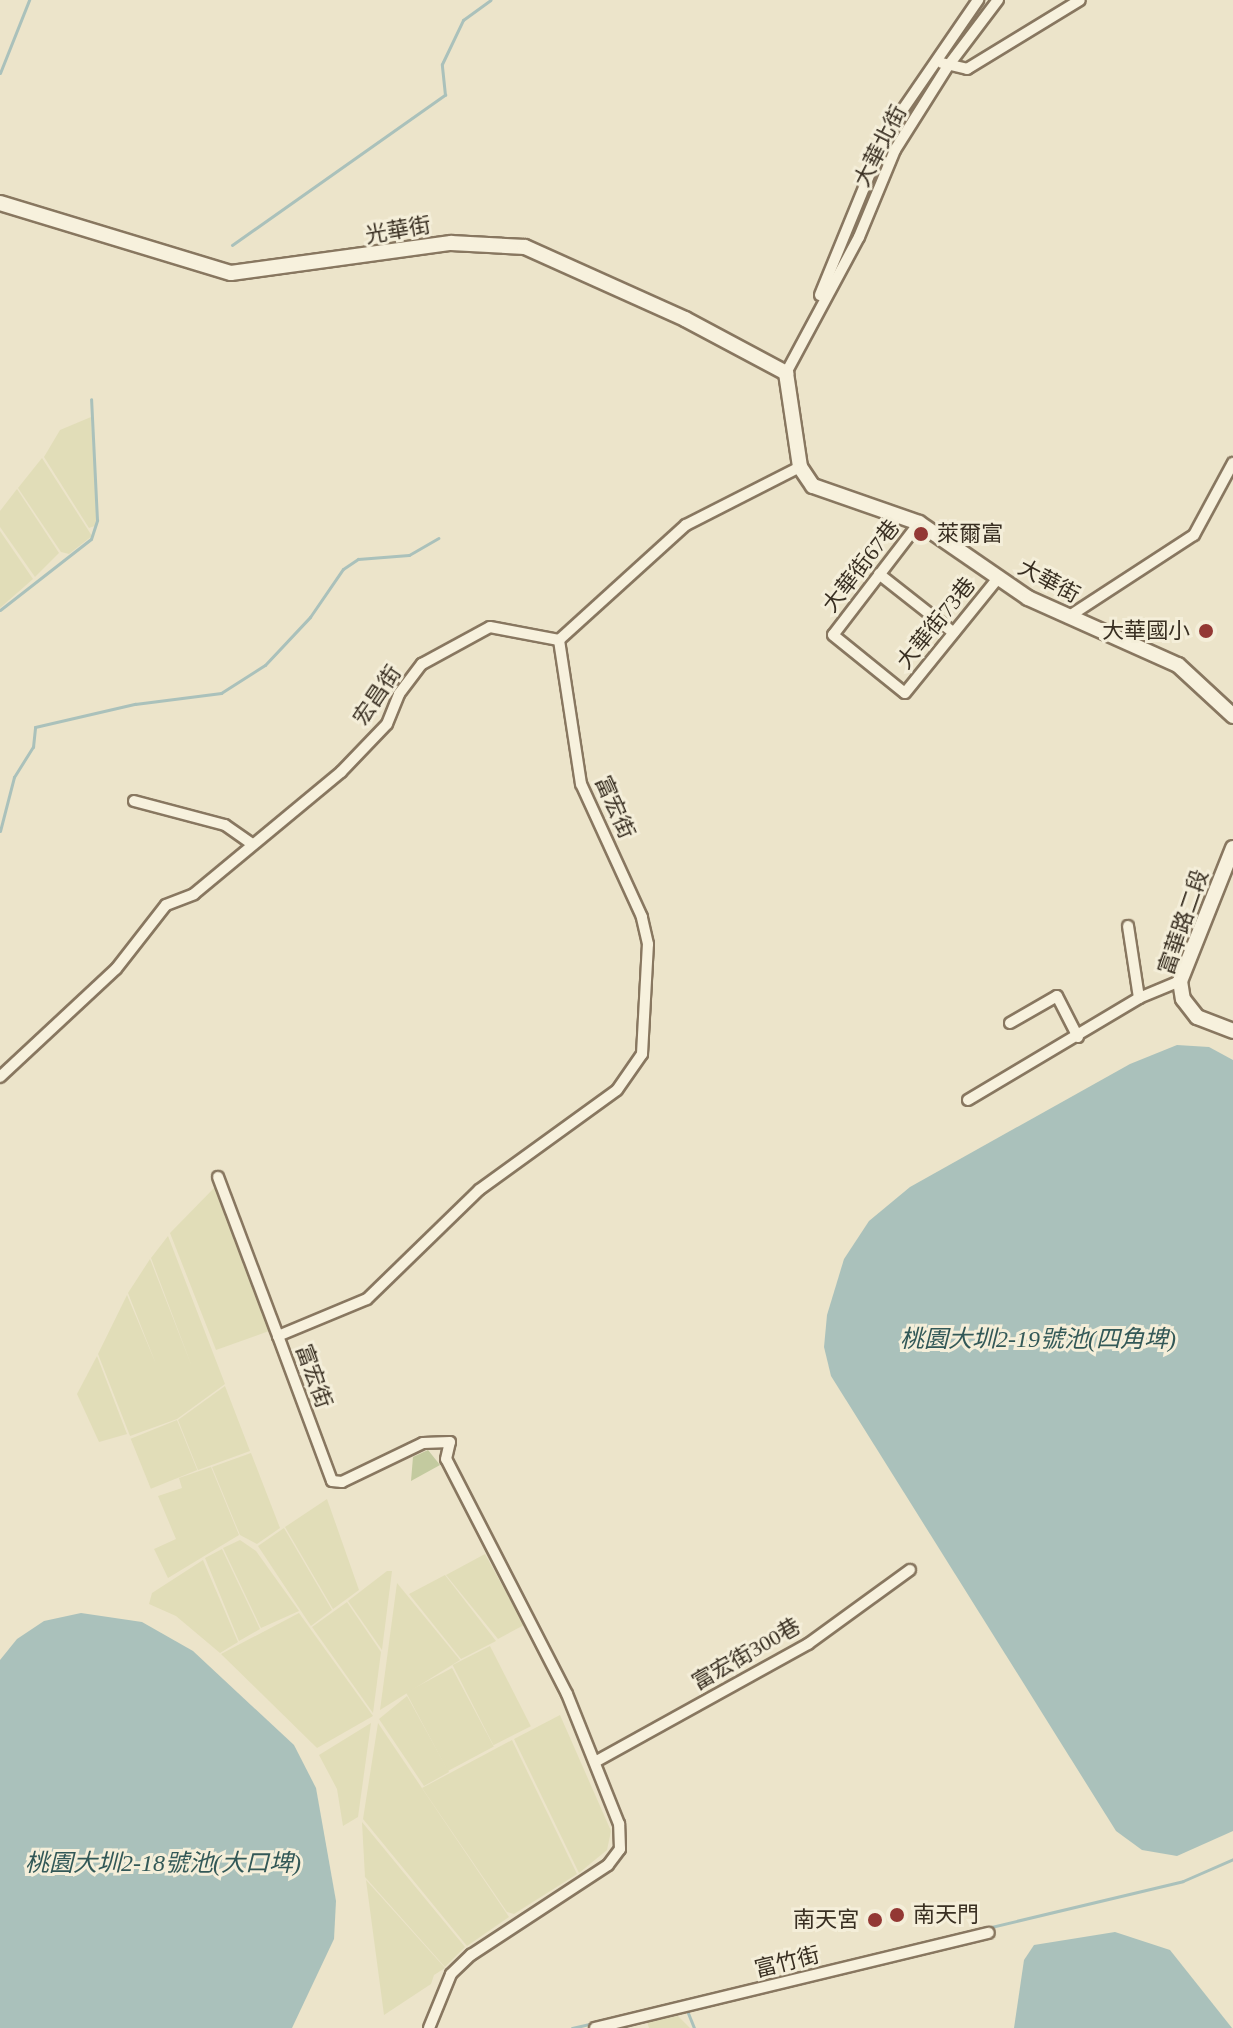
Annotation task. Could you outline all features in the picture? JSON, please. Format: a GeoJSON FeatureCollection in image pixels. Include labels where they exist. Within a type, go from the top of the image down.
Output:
{"type":"FeatureCollection","features":[{"type":"Feature","properties":{"kind":"street","name":"大華北街"},"geometry":{"type":"LineString","coordinates":[[812,320],[846,223],[886,134],[978,0]]}},
{"type":"Feature","properties":{"kind":"street","name":"大華北街"},"geometry":{"type":"LineString","coordinates":[[786,373],[859,237],[895,150],[948,66],[998,0]]}},
{"type":"Feature","properties":{"kind":"street"},"geometry":{"type":"LineString","coordinates":[[937,60],[948,66],[967,69],[1080,0]]}},
{"type":"Feature","properties":{"kind":"street","name":"光華街"},"geometry":{"type":"LineString","coordinates":[[0,203],[231,273],[451,243],[525,247],[685,319],[786,373]]}},
{"type":"Feature","properties":{"kind":"street"},"geometry":{"type":"LineString","coordinates":[[559,640],[686,525],[800,467],[786,373]]}},
{"type":"Feature","properties":{"kind":"street"},"geometry":{"type":"LineString","coordinates":[[1068,617],[1194,535],[1233,463]]}},
{"type":"Feature","properties":{"kind":"street","name":"大華街"},"geometry":{"type":"LineString","coordinates":[[800,467],[813,486],[829,495],[919,523],[998,578],[1068,617],[1178,665],[1233,716]]}},
{"type":"Feature","properties":{"kind":"street","name":"大華街67巷"},"geometry":{"type":"LineString","coordinates":[[905,693],[833,635],[919,523]]}},
{"type":"Feature","properties":{"kind":"street"},"geometry":{"type":"LineString","coordinates":[[879,574],[954,633]]}},
{"type":"Feature","properties":{"kind":"street","name":"大華街73巷"},"geometry":{"type":"LineString","coordinates":[[905,693],[998,578]]}},
{"type":"Feature","properties":{"kind":"street","name":"宏昌街"},"geometry":{"type":"LineString","coordinates":[[0,1077],[116,969],[166,905],[194,894],[251,843],[341,772],[387,724],[399,694],[422,664],[490,627],[559,640]]}},
{"type":"Feature","properties":{"kind":"street","name":"富宏街"},"geometry":{"type":"LineString","coordinates":[[429,2028],[451,1974],[471,1955],[608,1865],[620,1849],[619,1824],[567,1694],[446,1459],[450,1442],[423,1443],[342,1482],[332,1481],[278,1336],[367,1299],[479,1190],[617,1090],[642,1054],[648,944],[642,917],[581,784],[559,640]]}},
{"type":"Feature","properties":{"kind":"street"},"geometry":{"type":"LineString","coordinates":[[134,801],[225,825],[251,843]]}},
{"type":"Feature","properties":{"kind":"street","name":"富華路二段"},"geometry":{"type":"LineString","coordinates":[[1233,848],[1180,981],[1183,999],[1197,1017],[1233,1031]]}},
{"type":"Feature","properties":{"kind":"street"},"geometry":{"type":"LineString","coordinates":[[1128,926],[1139,998]]}},
{"type":"Feature","properties":{"kind":"street"},"geometry":{"type":"LineString","coordinates":[[968,1100],[1139,998],[1180,981]]}},
{"type":"Feature","properties":{"kind":"street"},"geometry":{"type":"LineString","coordinates":[[1010,1023],[1057,996],[1078,1037]]}},
{"type":"Feature","properties":{"kind":"street"},"geometry":{"type":"LineString","coordinates":[[218,1177],[278,1336]]}},
{"type":"Feature","properties":{"kind":"street","name":"富宏街300巷"},"geometry":{"type":"LineString","coordinates":[[595,1762],[808,1644],[910,1570]]}},
{"type":"Feature","properties":{"kind":"street","name":"富竹街"},"geometry":{"type":"LineString","coordinates":[[595,2028],[989,1933]]}},
{"type":"Feature","properties":{"kind":"shaded area"},"geometry":{"type":"Polygon","coordinates":[[[91,417],[97,516],[95,526],[89,528],[44,457],[60,430],[91,417]]]}},
{"type":"Feature","properties":{"kind":"shaded area"},"geometry":{"type":"Polygon","coordinates":[[[42,458],[92,536],[69,554],[61,552],[18,488],[42,458]]]}},
{"type":"Feature","properties":{"kind":"shaded area"},"geometry":{"type":"Polygon","coordinates":[[[17,489],[59,553],[35,577],[0,527],[0,511],[17,489]]]}},
{"type":"Feature","properties":{"kind":"shaded area"},"geometry":{"type":"Polygon","coordinates":[[[0,531],[33,579],[0,608],[0,531]]]}},
{"type":"Feature","properties":{"kind":"shaded area"},"geometry":{"type":"Polygon","coordinates":[[[216,1186],[269,1331],[216,1350],[170,1233],[216,1186]]]}},
{"type":"Feature","properties":{"kind":"shaded area"},"geometry":{"type":"Polygon","coordinates":[[[168,1236],[225,1384],[177,1419],[130,1436],[98,1354],[127,1295],[156,1364],[128,1293],[150,1259],[192,1367],[151,1258],[168,1236]]]}},
{"type":"Feature","properties":{"kind":"shaded area"},"geometry":{"type":"Polygon","coordinates":[[[97,1356],[127,1434],[99,1442],[77,1394],[97,1356]]]}},
{"type":"Feature","properties":{"kind":"shaded area"},"geometry":{"type":"Polygon","coordinates":[[[225,1386],[250,1451],[198,1470],[178,1420],[225,1386]]]}},
{"type":"Feature","properties":{"kind":"shaded area"},"geometry":{"type":"Polygon","coordinates":[[[177,1420],[197,1470],[151,1489],[131,1439],[177,1420]]]}},
{"type":"Feature","properties":{"kind":"shaded area"},"geometry":{"type":"Polygon","coordinates":[[[251,1453],[280,1528],[257,1544],[240,1535],[212,1467],[251,1453]]]}},
{"type":"Feature","properties":{"kind":"shaded area"},"geometry":{"type":"Polygon","coordinates":[[[211,1467],[239,1535],[168,1578],[154,1549],[176,1539],[158,1496],[182,1488],[179,1478],[211,1467]]]}},
{"type":"Feature","properties":{"kind":"shaded area"},"geometry":{"type":"Polygon","coordinates":[[[327,1499],[359,1590],[333,1609],[285,1527],[327,1499]]]}},
{"type":"Feature","properties":{"kind":"shaded area"},"geometry":{"type":"Polygon","coordinates":[[[284,1528],[332,1610],[311,1626],[258,1546],[284,1528]]]}},
{"type":"Feature","properties":{"kind":"shaded area"},"geometry":{"type":"Polygon","coordinates":[[[240,1540],[256,1551],[299,1611],[261,1628],[223,1548],[240,1540]]]}},
{"type":"Feature","properties":{"kind":"shaded area"},"geometry":{"type":"Polygon","coordinates":[[[222,1549],[260,1629],[239,1641],[205,1558],[222,1549]]]}},
{"type":"Feature","properties":{"kind":"shaded area"},"geometry":{"type":"Polygon","coordinates":[[[485,1554],[524,1625],[498,1639],[446,1575],[485,1554]]]}},
{"type":"Feature","properties":{"kind":"shaded area"},"geometry":{"type":"Polygon","coordinates":[[[203,1560],[238,1642],[220,1653],[176,1616],[149,1604],[152,1593],[203,1560]]]}},
{"type":"Feature","properties":{"kind":"shaded area"},"geometry":{"type":"Polygon","coordinates":[[[387,1571],[392,1571],[382,1650],[348,1601],[387,1571]]]}},
{"type":"Feature","properties":{"kind":"shaded area"},"geometry":{"type":"Polygon","coordinates":[[[445,1575],[496,1641],[461,1659],[409,1594],[445,1575]]]}},
{"type":"Feature","properties":{"kind":"shaded area"},"geometry":{"type":"Polygon","coordinates":[[[397,1583],[460,1660],[380,1710],[397,1583]]]}},
{"type":"Feature","properties":{"kind":"shaded area"},"geometry":{"type":"Polygon","coordinates":[[[347,1602],[381,1652],[373,1713],[312,1627],[347,1602]]]}},
{"type":"Feature","properties":{"kind":"shaded area"},"geometry":{"type":"Polygon","coordinates":[[[299,1613],[373,1716],[317,1748],[221,1654],[299,1613]]]}},
{"type":"Feature","properties":{"kind":"shaded area"},"geometry":{"type":"Polygon","coordinates":[[[490,1646],[531,1726],[493,1745],[453,1665],[490,1646]]]}},
{"type":"Feature","properties":{"kind":"shaded area"},"geometry":{"type":"Polygon","coordinates":[[[452,1668],[494,1747],[448,1771],[406,1692],[452,1668]]]}},
{"type":"Feature","properties":{"kind":"shaded area"},"geometry":{"type":"Polygon","coordinates":[[[407,1696],[449,1772],[424,1786],[379,1719],[407,1696]]]}},
{"type":"Feature","properties":{"kind":"shaded area"},"geometry":{"type":"Polygon","coordinates":[[[560,1715],[611,1831],[607,1850],[579,1873],[514,1739],[560,1715]]]}},
{"type":"Feature","properties":{"kind":"shaded area"},"geometry":{"type":"Polygon","coordinates":[[[371,1723],[358,1817],[343,1826],[337,1789],[319,1755],[371,1723]]]}},
{"type":"Feature","properties":{"kind":"shaded area"},"geometry":{"type":"Polygon","coordinates":[[[378,1723],[509,1917],[467,1946],[363,1819],[378,1723]]]}},
{"type":"Feature","properties":{"kind":"shaded area"},"geometry":{"type":"Polygon","coordinates":[[[512,1740],[577,1874],[514,1914],[507,1912],[422,1788],[512,1740]]]}},
{"type":"Feature","properties":{"kind":"shaded area"},"geometry":{"type":"Polygon","coordinates":[[[362,1822],[465,1947],[445,1967],[365,1877],[362,1822]]]}},
{"type":"Feature","properties":{"kind":"shaded area"},"geometry":{"type":"Polygon","coordinates":[[[366,1880],[445,1968],[434,1975],[431,1984],[384,2015],[366,1880]]]}},
{"type":"Feature","properties":{"kind":"shaded area"},"geometry":{"type":"Polygon","coordinates":[[[678,2016],[690,2028],[649,2028],[647,2022],[678,2016]]]}},
{"type":"Feature","properties":{"kind":"green space"},"geometry":{"type":"Polygon","coordinates":[[[428,1450],[440,1465],[411,1481],[413,1457],[428,1450]]]}},
{"type":"Feature","properties":{"kind":"water","name":"桃園大圳2-19號池(四角埤)"},"geometry":{"type":"Polygon","coordinates":[[[1177,1045],[1209,1047],[1233,1060],[1233,1831],[1177,1856],[1142,1850],[1116,1831],[831,1376],[824,1347],[827,1315],[844,1259],[869,1221],[910,1187],[1130,1064],[1177,1045]]]}},
{"type":"Feature","properties":{"kind":"water","name":"桃園大圳2-18號池(大口埤)"},"geometry":{"type":"Polygon","coordinates":[[[81,1613],[142,1622],[193,1651],[294,1745],[316,1788],[336,1901],[334,1939],[292,2028],[0,2028],[0,1660],[17,1639],[44,1621],[81,1613]]]}},
{"type":"Feature","properties":{"kind":"water"},"geometry":{"type":"Polygon","coordinates":[[[1115,1932],[1170,1950],[1232,2028],[1014,2028],[1024,1960],[1034,1945],[1115,1932]]]}},
{"type":"Feature","properties":{"kind":"waterway"},"geometry":{"type":"LineString","coordinates":[[0,73],[29,0]]}},
{"type":"Feature","properties":{"kind":"waterway"},"geometry":{"type":"LineString","coordinates":[[232,245],[445,95],[442,64],[463,20],[491,0]]}},
{"type":"Feature","properties":{"kind":"waterway"},"geometry":{"type":"LineString","coordinates":[[0,610],[91,539],[97,520],[91,399]]}},
{"type":"Feature","properties":{"kind":"waterway"},"geometry":{"type":"LineString","coordinates":[[0,831],[14,777],[33,747],[35,727],[135,704],[221,693],[265,665],[310,617],[343,569],[358,559],[409,555],[439,538]]}},
{"type":"Feature","properties":{"kind":"waterway"},"geometry":{"type":"LineString","coordinates":[[886,1952],[1183,1881],[1233,1859]]}},
{"type":"Feature","properties":{"kind":"waterway"},"geometry":{"type":"LineString","coordinates":[[770,1981],[868,1957]]}},
{"type":"Feature","properties":{"kind":"waterway"},"geometry":{"type":"LineString","coordinates":[[572,2028],[654,2009]]}},
{"type":"Feature","properties":{"kind":"waterway"},"geometry":{"type":"LineString","coordinates":[[688,2013],[694,2028]]}},
{"type":"Feature","properties":{"kind":"place","name":"萊爾富"},"geometry":{"type":"Point","coordinates":[921,534]}},
{"type":"Feature","properties":{"kind":"place","name":"大華國小"},"geometry":{"type":"Point","coordinates":[1206,631]}},
{"type":"Feature","properties":{"kind":"place","name":"南天門"},"geometry":{"type":"Point","coordinates":[897,1915]}},
{"type":"Feature","properties":{"kind":"place","name":"南天宮"},"geometry":{"type":"Point","coordinates":[875,1920]}}]}
